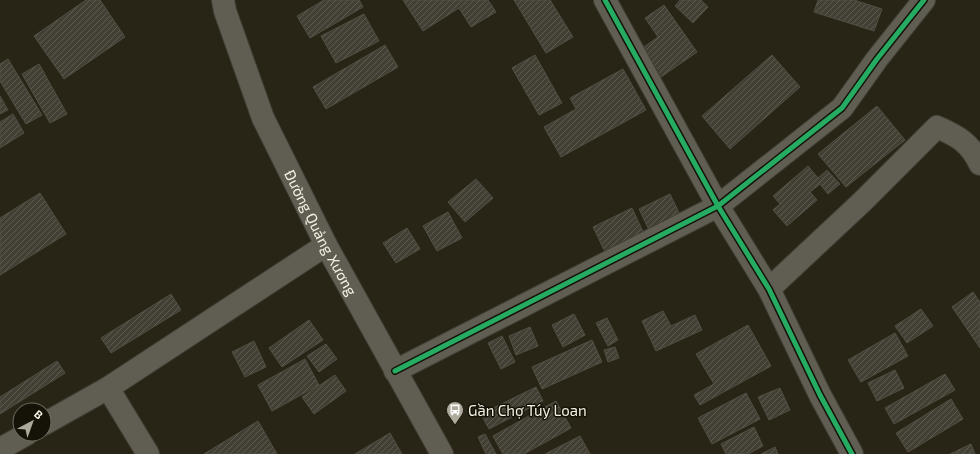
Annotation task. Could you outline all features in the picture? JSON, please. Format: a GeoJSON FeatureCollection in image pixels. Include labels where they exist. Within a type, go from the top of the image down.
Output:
{"type":"FeatureCollection","features":[{"type":"Feature","properties":{"kind":"street","name":"Đường Quảng Xương"},"geometry":{"type":"LineString","coordinates":[[223,0],[225,11],[263,118],[326,245],[442,454]]}},
{"type":"Feature","properties":{"kind":"street"},"geometry":{"type":"LineString","coordinates":[[605,0],[718,206],[770,289],[820,395],[852,454]]}},
{"type":"Feature","properties":{"kind":"street"},"geometry":{"type":"LineString","coordinates":[[395,371],[718,206],[842,108],[916,4]]}},
{"type":"Feature","properties":{"kind":"street"},"geometry":{"type":"LineString","coordinates":[[770,289],[937,127],[955,135],[973,150],[980,164]]}},
{"type":"Feature","properties":{"kind":"street"},"geometry":{"type":"LineString","coordinates":[[52,420],[108,388],[326,245]]}},
{"type":"Feature","properties":{"kind":"street"},"geometry":{"type":"LineString","coordinates":[[108,388],[148,454]]}},
{"type":"Feature","properties":{"kind":"street"},"geometry":{"type":"LineString","coordinates":[[0,449],[13,442]]}},
{"type":"Feature","properties":{"kind":"building"},"geometry":{"type":"Polygon","coordinates":[[[86,0],[100,0],[125,37],[64,79],[34,36],[86,0]]]}},
{"type":"Feature","properties":{"kind":"building"},"geometry":{"type":"Polygon","coordinates":[[[324,0],[359,0],[363,7],[310,38],[297,16],[324,0]]]}},
{"type":"Feature","properties":{"kind":"building"},"geometry":{"type":"Polygon","coordinates":[[[403,0],[488,0],[496,12],[471,27],[459,8],[423,31],[403,0]]]}},
{"type":"Feature","properties":{"kind":"building"},"geometry":{"type":"Polygon","coordinates":[[[514,0],[550,0],[573,37],[546,53],[514,0]]]}},
{"type":"Feature","properties":{"kind":"building"},"geometry":{"type":"Polygon","coordinates":[[[680,0],[701,0],[708,7],[693,23],[675,6],[680,0]]]}},
{"type":"Feature","properties":{"kind":"building"},"geometry":{"type":"Polygon","coordinates":[[[818,0],[854,0],[882,9],[874,31],[814,12],[818,0]]]}},
{"type":"Feature","properties":{"kind":"building"},"geometry":{"type":"Polygon","coordinates":[[[664,5],[697,52],[661,77],[641,49],[658,37],[645,18],[664,5]]]}},
{"type":"Feature","properties":{"kind":"building"},"geometry":{"type":"Polygon","coordinates":[[[364,14],[379,41],[336,63],[321,36],[364,14]]]}},
{"type":"Feature","properties":{"kind":"building"},"geometry":{"type":"Polygon","coordinates":[[[385,45],[398,67],[326,109],[313,87],[385,45]]]}},
{"type":"Feature","properties":{"kind":"building"},"geometry":{"type":"Polygon","coordinates":[[[535,55],[562,103],[539,115],[512,68],[535,55]]]}},
{"type":"Feature","properties":{"kind":"building"},"geometry":{"type":"Polygon","coordinates":[[[772,55],[800,87],[730,149],[702,116],[772,55]]]}},
{"type":"Feature","properties":{"kind":"building"},"geometry":{"type":"Polygon","coordinates":[[[8,59],[42,115],[26,124],[0,81],[0,64],[8,59]]]}},
{"type":"Feature","properties":{"kind":"building"},"geometry":{"type":"Polygon","coordinates":[[[39,64],[67,114],[50,123],[22,74],[39,64]]]}},
{"type":"Feature","properties":{"kind":"building"},"geometry":{"type":"Polygon","coordinates":[[[623,69],[646,110],[561,157],[544,127],[576,109],[570,98],[623,69]]]}},
{"type":"Feature","properties":{"kind":"building"},"geometry":{"type":"Polygon","coordinates":[[[0,96],[8,110],[0,114],[0,96]]]}},
{"type":"Feature","properties":{"kind":"building"},"geometry":{"type":"Polygon","coordinates":[[[877,106],[905,140],[846,187],[818,154],[877,106]]]}},
{"type":"Feature","properties":{"kind":"building"},"geometry":{"type":"Polygon","coordinates":[[[13,114],[24,133],[0,148],[0,122],[13,114]]]}},
{"type":"Feature","properties":{"kind":"building"},"geometry":{"type":"Polygon","coordinates":[[[808,166],[818,178],[827,170],[840,184],[828,194],[820,184],[810,192],[817,200],[787,226],[773,210],[780,204],[773,196],[808,166]]]}},
{"type":"Feature","properties":{"kind":"building"},"geometry":{"type":"Polygon","coordinates":[[[476,179],[493,198],[465,222],[448,202],[476,179]]]}},
{"type":"Feature","properties":{"kind":"building"},"geometry":{"type":"Polygon","coordinates":[[[40,193],[66,234],[0,275],[0,218],[40,193]]]}},
{"type":"Feature","properties":{"kind":"building"},"geometry":{"type":"Polygon","coordinates":[[[670,194],[681,217],[650,232],[639,209],[670,194]]]}},
{"type":"Feature","properties":{"kind":"building"},"geometry":{"type":"Polygon","coordinates":[[[632,208],[645,236],[606,254],[593,227],[632,208]]]}},
{"type":"Feature","properties":{"kind":"building"},"geometry":{"type":"Polygon","coordinates":[[[448,212],[462,238],[437,251],[423,226],[448,212]]]}},
{"type":"Feature","properties":{"kind":"building"},"geometry":{"type":"Polygon","coordinates":[[[407,228],[420,249],[396,263],[383,243],[407,228]]]}},
{"type":"Feature","properties":{"kind":"building"},"geometry":{"type":"Polygon","coordinates":[[[973,292],[980,302],[980,348],[952,307],[973,292]]]}},
{"type":"Feature","properties":{"kind":"building"},"geometry":{"type":"Polygon","coordinates":[[[171,294],[181,310],[111,353],[101,338],[171,294]]]}},
{"type":"Feature","properties":{"kind":"building"},"geometry":{"type":"Polygon","coordinates":[[[921,309],[933,326],[907,343],[895,326],[921,309]]]}},
{"type":"Feature","properties":{"kind":"building"},"geometry":{"type":"Polygon","coordinates":[[[663,311],[671,326],[695,315],[702,330],[656,351],[642,321],[663,311]]]}},
{"type":"Feature","properties":{"kind":"building"},"geometry":{"type":"Polygon","coordinates":[[[574,314],[585,335],[563,347],[552,325],[574,314]]]}},
{"type":"Feature","properties":{"kind":"building"},"geometry":{"type":"Polygon","coordinates":[[[607,318],[618,340],[608,346],[596,323],[607,318]]]}},
{"type":"Feature","properties":{"kind":"building"},"geometry":{"type":"Polygon","coordinates":[[[309,320],[323,340],[282,367],[269,348],[309,320]]]}},
{"type":"Feature","properties":{"kind":"building"},"geometry":{"type":"Polygon","coordinates":[[[748,325],[771,366],[700,405],[694,395],[714,384],[696,354],[748,325]]]}},
{"type":"Feature","properties":{"kind":"building"},"geometry":{"type":"Polygon","coordinates":[[[530,327],[538,346],[516,355],[509,336],[530,327]]]}},
{"type":"Feature","properties":{"kind":"building"},"geometry":{"type":"Polygon","coordinates":[[[895,333],[908,356],[861,382],[848,360],[895,333]]]}},
{"type":"Feature","properties":{"kind":"building"},"geometry":{"type":"Polygon","coordinates":[[[502,336],[515,362],[501,369],[488,343],[502,336]]]}},
{"type":"Feature","properties":{"kind":"building"},"geometry":{"type":"Polygon","coordinates":[[[592,340],[602,362],[542,389],[532,367],[592,340]]]}},
{"type":"Feature","properties":{"kind":"building"},"geometry":{"type":"Polygon","coordinates":[[[254,341],[266,367],[245,377],[232,352],[254,341]]]}},
{"type":"Feature","properties":{"kind":"building"},"geometry":{"type":"Polygon","coordinates":[[[326,344],[337,359],[319,372],[307,356],[326,344]]]}},
{"type":"Feature","properties":{"kind":"building"},"geometry":{"type":"Polygon","coordinates":[[[615,347],[619,358],[608,362],[604,350],[615,347]]]}},
{"type":"Feature","properties":{"kind":"building"},"geometry":{"type":"Polygon","coordinates":[[[305,359],[319,385],[272,411],[258,385],[305,359]]]}},
{"type":"Feature","properties":{"kind":"building"},"geometry":{"type":"Polygon","coordinates":[[[57,361],[65,373],[19,402],[12,402],[12,406],[0,414],[0,397],[57,361]]]}},
{"type":"Feature","properties":{"kind":"building"},"geometry":{"type":"Polygon","coordinates":[[[895,370],[904,388],[877,401],[868,383],[895,370]]]}},
{"type":"Feature","properties":{"kind":"building"},"geometry":{"type":"Polygon","coordinates":[[[945,374],[955,390],[894,424],[885,408],[945,374]]]}},
{"type":"Feature","properties":{"kind":"building"},"geometry":{"type":"Polygon","coordinates":[[[335,375],[346,391],[314,414],[302,397],[335,375]]]}},
{"type":"Feature","properties":{"kind":"building"},"geometry":{"type":"Polygon","coordinates":[[[536,387],[543,401],[489,429],[481,414],[536,387]]]}},
{"type":"Feature","properties":{"kind":"building"},"geometry":{"type":"Polygon","coordinates":[[[780,388],[790,410],[769,420],[758,397],[780,388]]]}},
{"type":"Feature","properties":{"kind":"building"},"geometry":{"type":"Polygon","coordinates":[[[746,393],[760,419],[712,444],[698,418],[746,393]]]}},
{"type":"Feature","properties":{"kind":"building"},"geometry":{"type":"Polygon","coordinates":[[[951,399],[963,419],[908,452],[896,433],[951,399]]]}},
{"type":"Feature","properties":{"kind":"building"},"geometry":{"type":"Polygon","coordinates":[[[556,401],[571,428],[524,454],[503,454],[493,436],[556,401]]]}},
{"type":"Feature","properties":{"kind":"building"},"geometry":{"type":"Polygon","coordinates":[[[258,421],[277,454],[204,454],[258,421]]]}},
{"type":"Feature","properties":{"kind":"building"},"geometry":{"type":"Polygon","coordinates":[[[754,427],[763,446],[748,454],[726,454],[721,444],[754,427]]]}},
{"type":"Feature","properties":{"kind":"building"},"geometry":{"type":"Polygon","coordinates":[[[390,433],[402,454],[355,454],[390,433]]]}},
{"type":"Feature","properties":{"kind":"building"},"geometry":{"type":"Polygon","coordinates":[[[485,434],[496,454],[486,454],[478,437],[485,434]]]}},
{"type":"Feature","properties":{"kind":"building"},"geometry":{"type":"Polygon","coordinates":[[[580,436],[590,454],[545,454],[580,436]]]}},
{"type":"Feature","properties":{"kind":"building"},"geometry":{"type":"Polygon","coordinates":[[[971,444],[975,454],[950,454],[971,444]]]}},
{"type":"Feature","properties":{"kind":"building"},"geometry":{"type":"Polygon","coordinates":[[[775,447],[778,454],[761,454],[775,447]]]}},
{"type":"Feature","properties":{"kind":"cycle path"},"geometry":{"type":"LineString","coordinates":[[605,0],[718,206],[769,289],[820,395],[852,454]]}},
{"type":"Feature","properties":{"kind":"cycle path"},"geometry":{"type":"LineString","coordinates":[[395,371],[718,206],[842,108],[877,59],[924,0]]}},
{"type":"Feature","properties":{"kind":"place","name":"Gần Chợ Túy Loan"},"geometry":{"type":"Point","coordinates":[455,425]}}]}
